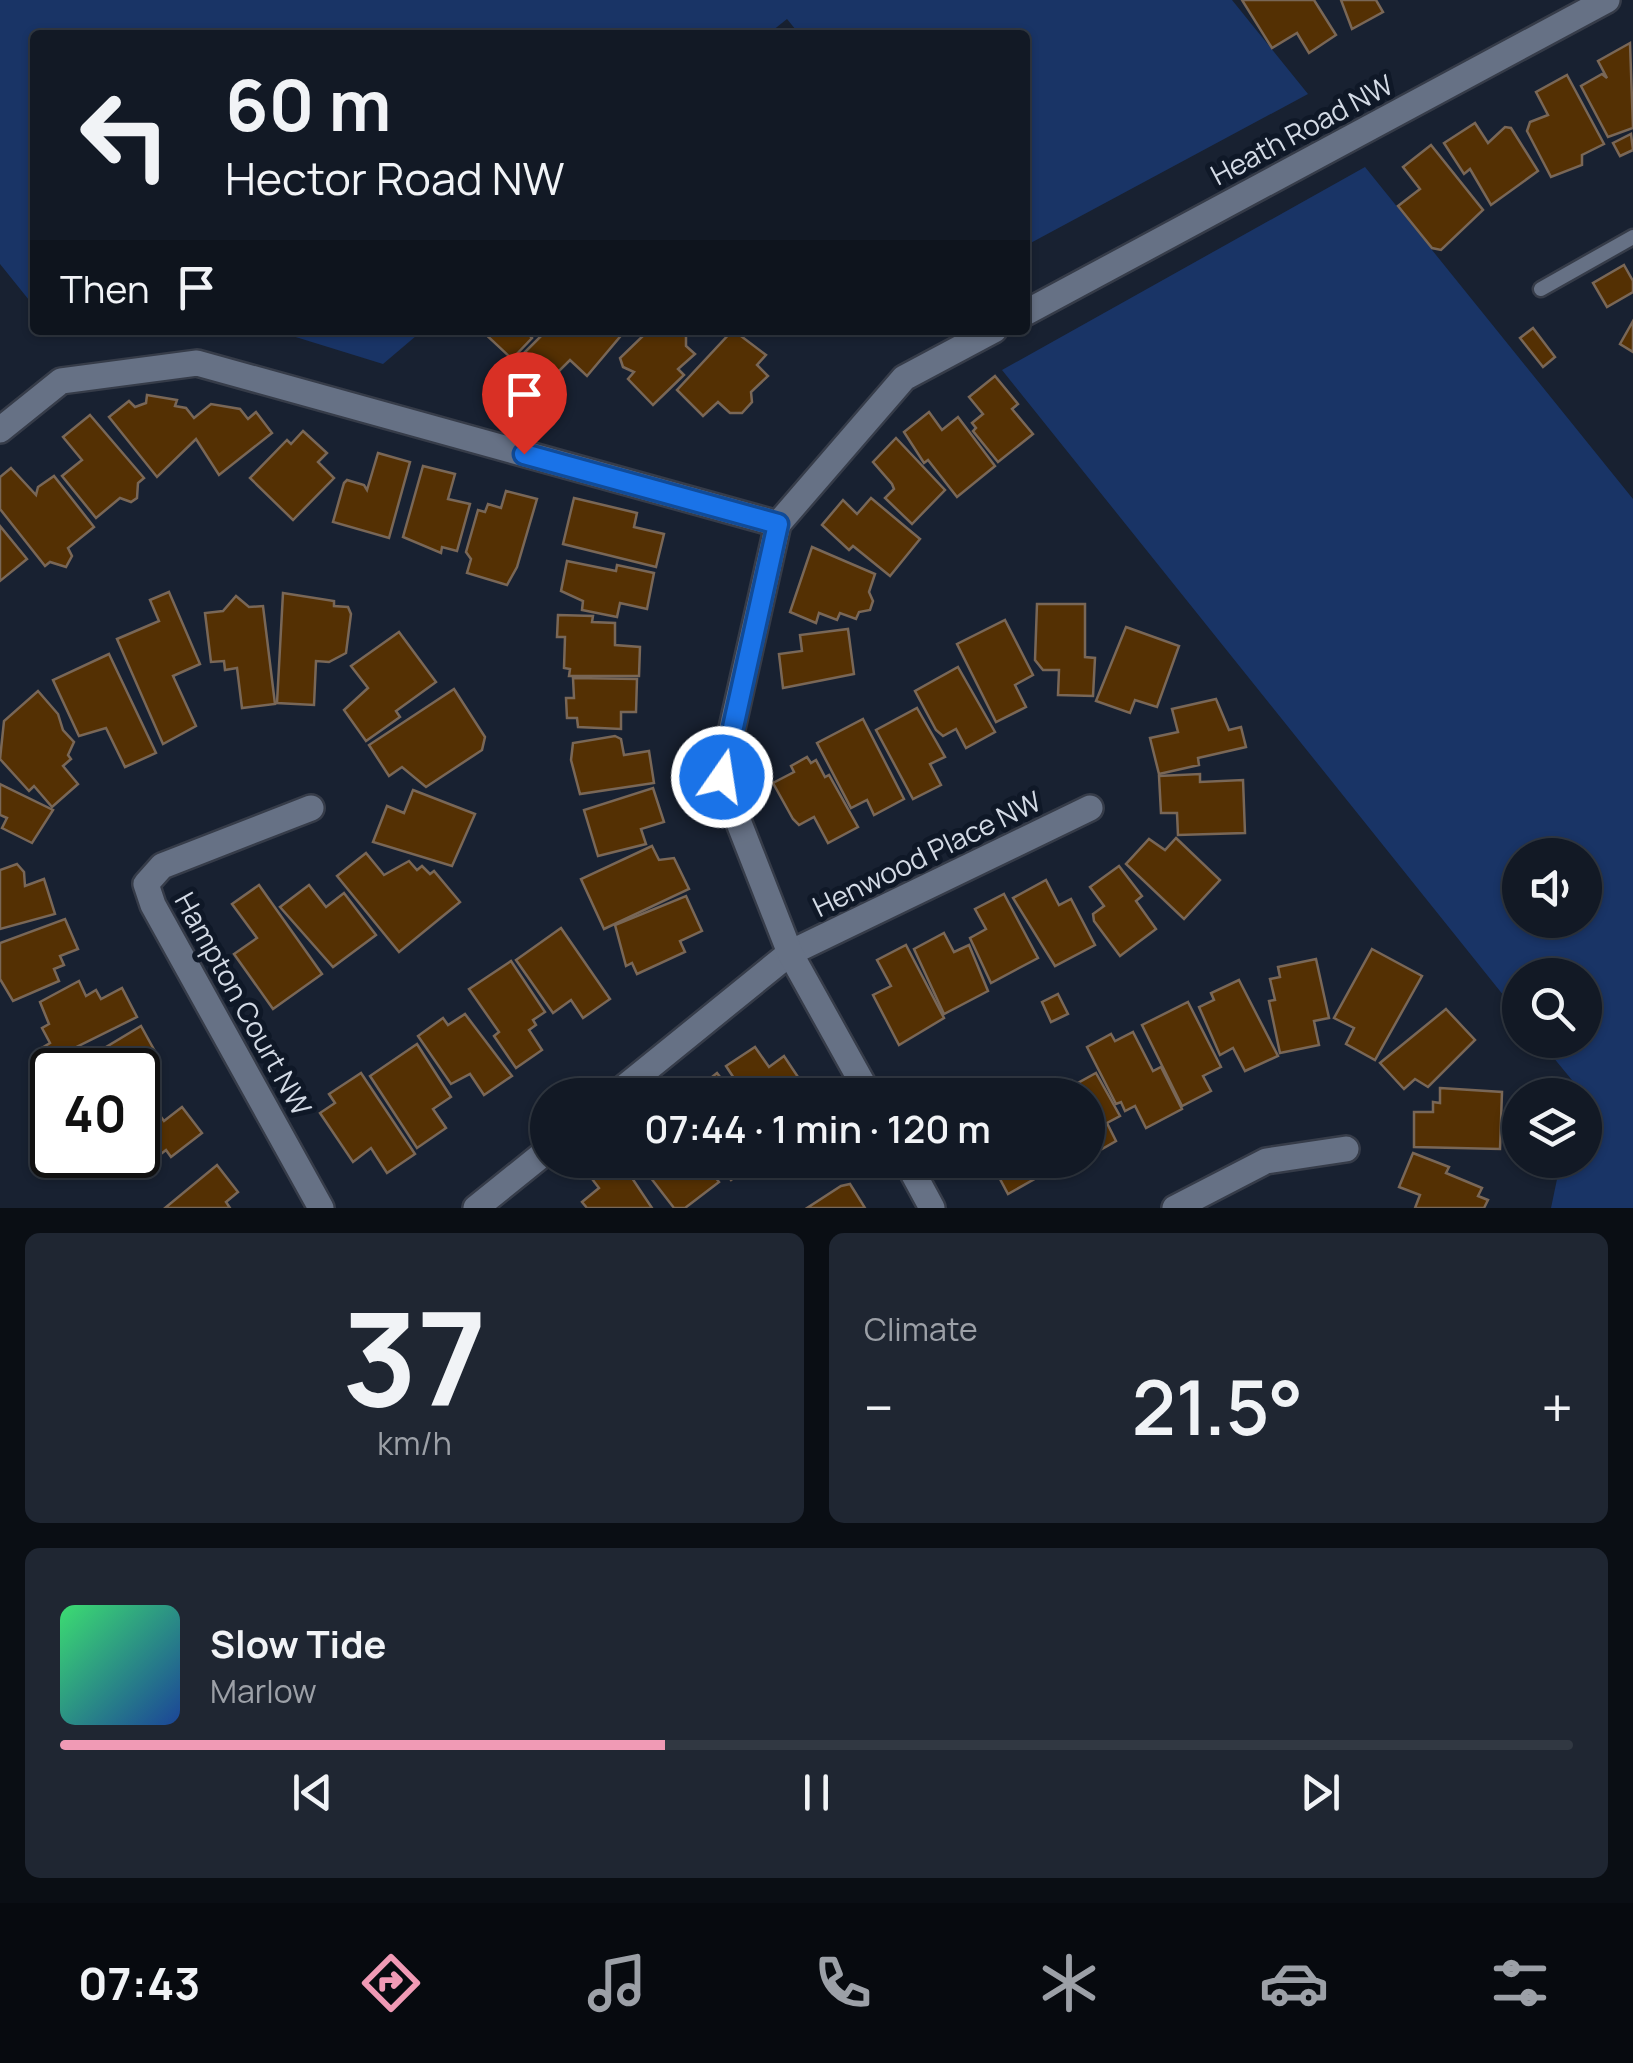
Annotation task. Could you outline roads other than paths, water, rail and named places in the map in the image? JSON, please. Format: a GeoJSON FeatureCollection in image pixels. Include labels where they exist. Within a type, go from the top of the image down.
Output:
{"type":"FeatureCollection","features":[{"type":"Feature","properties":{"kind":"street","name":"Heath Road NW"},"geometry":{"type":"LineString","coordinates":[[1030,310],[1608,0]]}},
{"type":"Feature","properties":{"kind":"street"},"geometry":{"type":"LineString","coordinates":[[859,1078],[790,954],[722,777],[778,524],[904,378],[985,335]]}},
{"type":"Feature","properties":{"kind":"street"},"geometry":{"type":"LineString","coordinates":[[0,430],[61,381],[197,363],[778,524]]}},
{"type":"Feature","properties":{"kind":"street","name":"Hampton Court NW"},"geometry":{"type":"LineString","coordinates":[[312,808],[162,866],[146,884],[153,906],[321,1208]]}},
{"type":"Feature","properties":{"kind":"street","name":"Henwood Place NW"},"geometry":{"type":"LineString","coordinates":[[790,954],[1090,808]]}},
{"type":"Feature","properties":{"kind":"street"},"geometry":{"type":"LineString","coordinates":[[637,1078],[790,954]]}},
{"type":"Feature","properties":{"kind":"street"},"geometry":{"type":"LineString","coordinates":[[1176,1208],[1266,1161],[1346,1149]]}},
{"type":"Feature","properties":{"kind":"street"},"geometry":{"type":"LineString","coordinates":[[476,1208],[530,1164]]}},
{"type":"Feature","properties":{"kind":"street"},"geometry":{"type":"LineString","coordinates":[[916,1178],[932,1208]]}},
{"type":"Feature","properties":{"kind":"lane"},"geometry":{"type":"LineString","coordinates":[[1541,290],[1633,237]]}}]}
